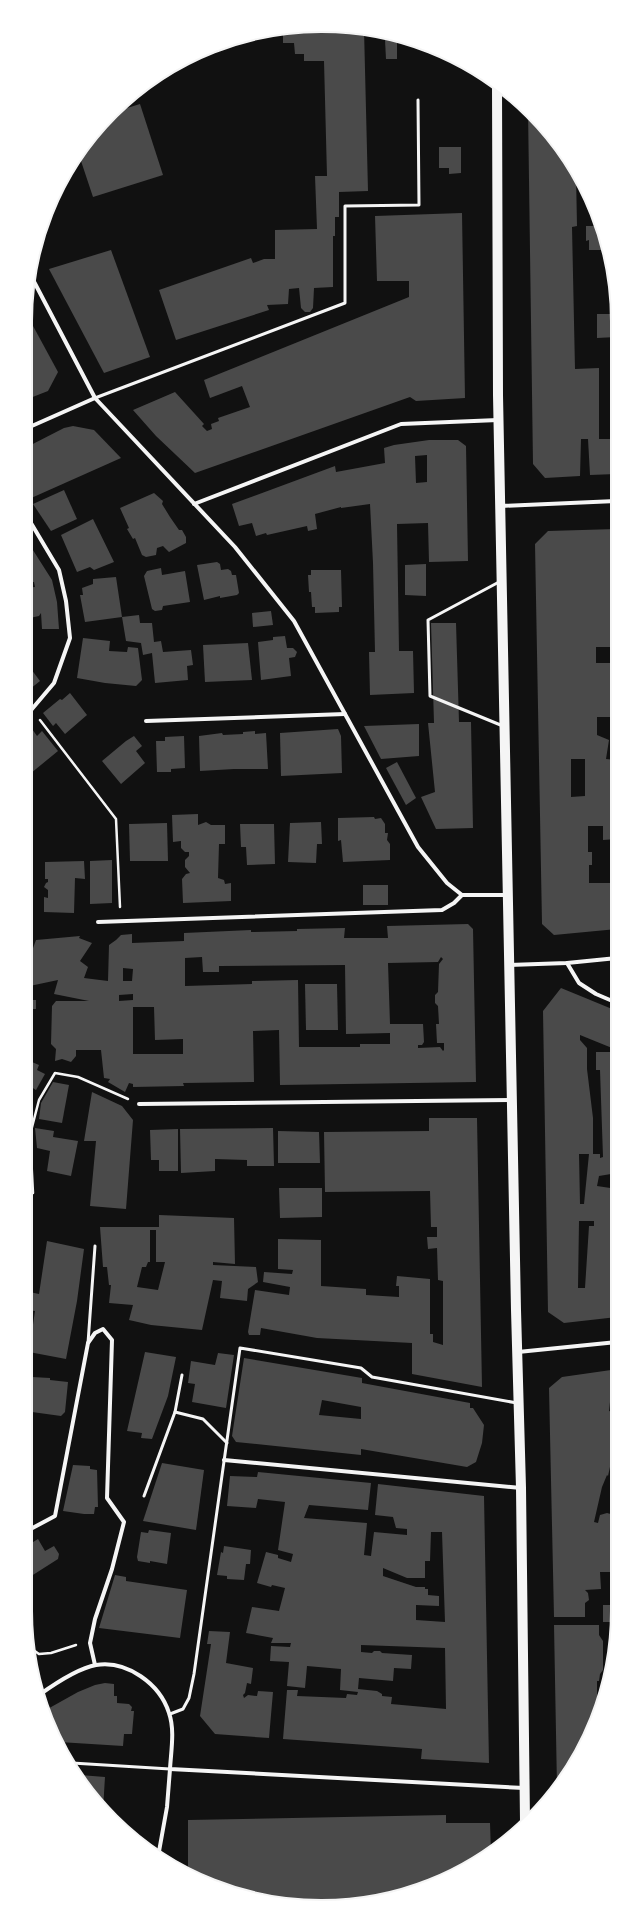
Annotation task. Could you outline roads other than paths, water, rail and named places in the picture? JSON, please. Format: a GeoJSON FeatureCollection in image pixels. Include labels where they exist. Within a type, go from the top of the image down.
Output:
{"type":"FeatureCollection","features":[{"type":"Feature","properties":{"kind":"main road"},"geometry":{"type":"LineString","coordinates":[[496,91],[499,420],[509,965],[521,1488],[525,1816]]}},
{"type":"Feature","properties":{"kind":"street"},"geometry":{"type":"LineString","coordinates":[[34,282],[95,398],[235,547],[294,621],[418,847],[447,883],[462,895],[508,895]]}},
{"type":"Feature","properties":{"kind":"street"},"geometry":{"type":"LineString","coordinates":[[32,426],[95,398]]}},
{"type":"Feature","properties":{"kind":"street"},"geometry":{"type":"LineString","coordinates":[[194,504],[401,424],[499,420]]}},
{"type":"Feature","properties":{"kind":"street"},"geometry":{"type":"LineString","coordinates":[[501,506],[611,501]]}},
{"type":"Feature","properties":{"kind":"street"},"geometry":{"type":"LineString","coordinates":[[32,525],[59,570],[66,601],[70,638],[54,683],[32,709]]}},
{"type":"Feature","properties":{"kind":"street"},"geometry":{"type":"LineString","coordinates":[[146,721],[345,714]]}},
{"type":"Feature","properties":{"kind":"street"},"geometry":{"type":"LineString","coordinates":[[98,922],[442,910],[454,903],[462,895]]}},
{"type":"Feature","properties":{"kind":"street"},"geometry":{"type":"LineString","coordinates":[[509,965],[611,958]]}},
{"type":"Feature","properties":{"kind":"street"},"geometry":{"type":"LineString","coordinates":[[567,962],[579,983],[596,994],[611,1000]]}},
{"type":"Feature","properties":{"kind":"street"},"geometry":{"type":"LineString","coordinates":[[139,1104],[512,1100]]}},
{"type":"Feature","properties":{"kind":"street"},"geometry":{"type":"LineString","coordinates":[[32,1528],[55,1516],[88,1344],[95,1333],[103,1329],[112,1340],[107,1498],[124,1522],[112,1568],[95,1619],[90,1643],[95,1665]]}},
{"type":"Feature","properties":{"kind":"street"},"geometry":{"type":"LineString","coordinates":[[518,1352],[611,1343]]}},
{"type":"Feature","properties":{"kind":"street"},"geometry":{"type":"LineString","coordinates":[[224,1460],[521,1488]]}},
{"type":"Feature","properties":{"kind":"street"},"geometry":{"type":"LineString","coordinates":[[44,1691],[63,1679],[95,1665],[116,1664],[145,1678],[158,1692],[170,1714],[172,1732],[167,1807],[159,1850]]}},
{"type":"Feature","properties":{"kind":"street"},"geometry":{"type":"LineString","coordinates":[[170,1769],[524,1788]]}},
{"type":"Feature","properties":{"kind":"lane"},"geometry":{"type":"LineString","coordinates":[[95,398],[345,303],[345,206],[419,205],[418,100]]}},
{"type":"Feature","properties":{"kind":"lane"},"geometry":{"type":"LineString","coordinates":[[502,580],[428,620],[430,696],[505,727]]}},
{"type":"Feature","properties":{"kind":"lane"},"geometry":{"type":"LineString","coordinates":[[88,1344],[95,1246]]}},
{"type":"Feature","properties":{"kind":"lane"},"geometry":{"type":"LineString","coordinates":[[170,1714],[183,1709],[189,1698],[240,1348],[362,1368],[372,1376],[519,1403]]}},
{"type":"Feature","properties":{"kind":"lane"},"geometry":{"type":"LineString","coordinates":[[144,1496],[174,1412],[182,1375]]}},
{"type":"Feature","properties":{"kind":"lane"},"geometry":{"type":"LineString","coordinates":[[174,1412],[203,1419],[227,1443]]}},
{"type":"Feature","properties":{"kind":"lane"},"geometry":{"type":"LineString","coordinates":[[76,1763],[170,1769]]}}]}
